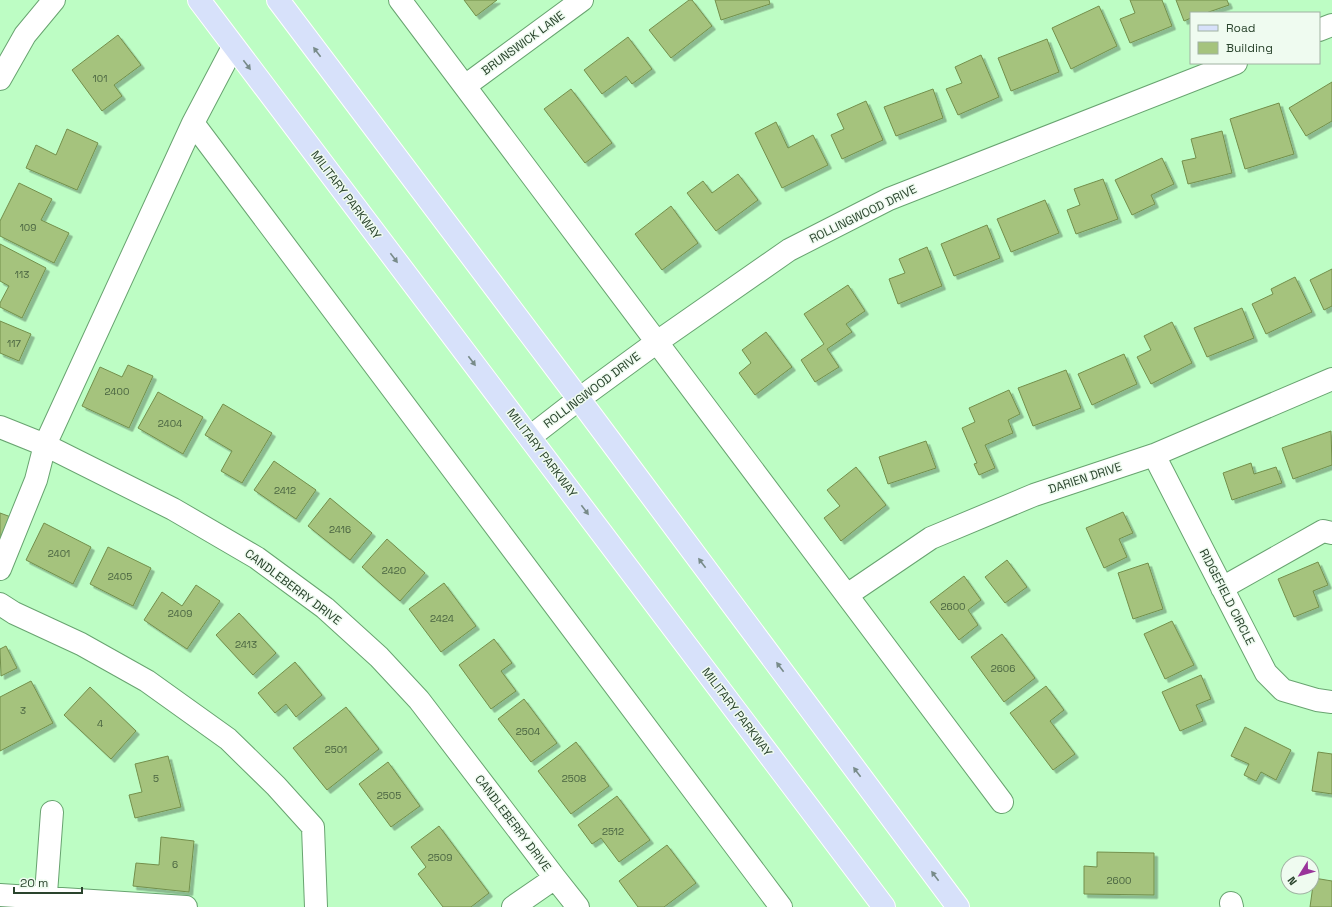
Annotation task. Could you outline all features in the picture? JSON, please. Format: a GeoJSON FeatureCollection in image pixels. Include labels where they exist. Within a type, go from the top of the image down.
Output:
{"type":"FeatureCollection","features":[{"type":"Feature","properties":{"kind":"main road","name":"MILITARY PARKWAY"},"geometry":{"type":"LineString","coordinates":[[199,0],[884,907]]}},
{"type":"Feature","properties":{"kind":"main road"},"geometry":{"type":"LineString","coordinates":[[278,0],[579,399],[958,907]]}},
{"type":"Feature","properties":{"kind":"street"},"geometry":{"type":"LineString","coordinates":[[0,79],[25,35],[54,0]]}},
{"type":"Feature","properties":{"kind":"street"},"geometry":{"type":"LineString","coordinates":[[400,0],[1002,802]]}},
{"type":"Feature","properties":{"kind":"street","name":"BRUNSWICK LANE"},"geometry":{"type":"LineString","coordinates":[[464,86],[582,0]]}},
{"type":"Feature","properties":{"kind":"street"},"geometry":{"type":"LineString","coordinates":[[1320,30],[1332,25]]}},
{"type":"Feature","properties":{"kind":"street"},"geometry":{"type":"LineString","coordinates":[[0,569],[36,480],[45,445],[193,123],[234,47]]}},
{"type":"Feature","properties":{"kind":"street","name":"ROLLINGWOOD DRIVE"},"geometry":{"type":"LineString","coordinates":[[530,437],[657,342],[790,250],[889,199],[1233,64]]}},
{"type":"Feature","properties":{"kind":"street"},"geometry":{"type":"LineString","coordinates":[[193,123],[781,907]]}},
{"type":"Feature","properties":{"kind":"street","name":"DARIEN DRIVE"},"geometry":{"type":"LineString","coordinates":[[847,595],[931,538],[1034,495],[1154,455],[1332,379]]}},
{"type":"Feature","properties":{"kind":"street","name":"CANDLEBERRY DRIVE"},"geometry":{"type":"LineString","coordinates":[[0,427],[45,445],[173,509],[257,558],[326,608],[379,657],[420,700],[578,907]]}},
{"type":"Feature","properties":{"kind":"street","name":"RIDGEFIELD CIRCLE"},"geometry":{"type":"LineString","coordinates":[[1154,455],[1266,673],[1283,690],[1317,700],[1332,702]]}},
{"type":"Feature","properties":{"kind":"street"},"geometry":{"type":"LineString","coordinates":[[1222,588],[1323,532],[1332,533]]}},
{"type":"Feature","properties":{"kind":"street"},"geometry":{"type":"LineString","coordinates":[[0,604],[14,613],[81,644],[147,681],[228,739],[276,786],[313,827],[316,907]]}},
{"type":"Feature","properties":{"kind":"street"},"geometry":{"type":"LineString","coordinates":[[46,902],[52,812]]}},
{"type":"Feature","properties":{"kind":"street"},"geometry":{"type":"LineString","coordinates":[[513,907],[555,878]]}},
{"type":"Feature","properties":{"kind":"street"},"geometry":{"type":"LineString","coordinates":[[0,895],[46,902],[186,907]]}},
{"type":"Feature","properties":{"kind":"building"},"geometry":{"type":"Polygon","coordinates":[[[464,0],[497,0],[476,16],[464,0]]]}},
{"type":"Feature","properties":{"kind":"building"},"geometry":{"type":"Polygon","coordinates":[[[689,0],[692,0],[712,26],[671,58],[649,30],[689,0]]]}},
{"type":"Feature","properties":{"kind":"building"},"geometry":{"type":"Polygon","coordinates":[[[715,0],[769,0],[770,4],[721,20],[715,0]]]}},
{"type":"Feature","properties":{"kind":"building"},"geometry":{"type":"Polygon","coordinates":[[[1130,0],[1162,0],[1172,26],[1130,43],[1120,19],[1135,13],[1130,0]]]}},
{"type":"Feature","properties":{"kind":"building"},"geometry":{"type":"Polygon","coordinates":[[[1176,0],[1227,0],[1229,5],[1209,12],[1190,12],[1190,18],[1184,21],[1176,0]]]}},
{"type":"Feature","properties":{"kind":"building"},"geometry":{"type":"Polygon","coordinates":[[[1099,6],[1117,46],[1071,69],[1052,28],[1099,6]]]}},
{"type":"Feature","properties":{"kind":"building"},"geometry":{"type":"Polygon","coordinates":[[[118,35],[141,65],[114,85],[122,96],[102,111],[72,70],[118,35]]]}},
{"type":"Feature","properties":{"kind":"building"},"geometry":{"type":"Polygon","coordinates":[[[628,37],[652,69],[632,84],[626,76],[602,94],[584,70],[628,37]]]}},
{"type":"Feature","properties":{"kind":"building"},"geometry":{"type":"Polygon","coordinates":[[[1047,39],[1059,72],[1011,91],[998,58],[1047,39]]]}},
{"type":"Feature","properties":{"kind":"building"},"geometry":{"type":"Polygon","coordinates":[[[981,55],[999,97],[958,115],[946,89],[962,83],[955,67],[981,55]]]}},
{"type":"Feature","properties":{"kind":"building"},"geometry":{"type":"Polygon","coordinates":[[[1332,82],[1332,121],[1306,136],[1289,108],[1332,82]]]}},
{"type":"Feature","properties":{"kind":"building"},"geometry":{"type":"Polygon","coordinates":[[[571,89],[612,143],[585,163],[544,109],[571,89]]]}},
{"type":"Feature","properties":{"kind":"building"},"geometry":{"type":"Polygon","coordinates":[[[933,89],[943,118],[896,136],[884,107],[933,89]]]}},
{"type":"Feature","properties":{"kind":"building"},"geometry":{"type":"Polygon","coordinates":[[[866,101],[883,140],[842,159],[831,135],[844,129],[837,114],[866,101]]]}},
{"type":"Feature","properties":{"kind":"building"},"geometry":{"type":"Polygon","coordinates":[[[1279,103],[1294,154],[1245,169],[1230,119],[1279,103]]]}},
{"type":"Feature","properties":{"kind":"building"},"geometry":{"type":"Polygon","coordinates":[[[776,122],[788,148],[813,135],[828,165],[782,188],[755,133],[776,122]]]}},
{"type":"Feature","properties":{"kind":"building"},"geometry":{"type":"Polygon","coordinates":[[[67,129],[98,143],[77,190],[26,168],[36,145],[56,155],[67,129]]]}},
{"type":"Feature","properties":{"kind":"building"},"geometry":{"type":"Polygon","coordinates":[[[1222,131],[1232,173],[1188,184],[1182,161],[1196,158],[1191,139],[1222,131]]]}},
{"type":"Feature","properties":{"kind":"building"},"geometry":{"type":"Polygon","coordinates":[[[1162,158],[1174,184],[1151,195],[1155,204],[1132,215],[1115,180],[1162,158]]]}},
{"type":"Feature","properties":{"kind":"building"},"geometry":{"type":"Polygon","coordinates":[[[738,174],[758,200],[716,231],[687,193],[703,181],[712,193],[738,174]]]}},
{"type":"Feature","properties":{"kind":"building"},"geometry":{"type":"Polygon","coordinates":[[[1103,179],[1118,219],[1076,234],[1067,210],[1080,205],[1074,189],[1103,179]]]}},
{"type":"Feature","properties":{"kind":"building"},"geometry":{"type":"Polygon","coordinates":[[[19,183],[52,199],[41,220],[69,233],[54,263],[0,236],[0,221],[19,183]]]}},
{"type":"Feature","properties":{"kind":"building"},"geometry":{"type":"Polygon","coordinates":[[[1045,200],[1059,233],[1011,252],[997,219],[1045,200]]]}},
{"type":"Feature","properties":{"kind":"building"},"geometry":{"type":"Polygon","coordinates":[[[671,206],[698,243],[662,270],[635,234],[671,206]]]}},
{"type":"Feature","properties":{"kind":"building"},"geometry":{"type":"Polygon","coordinates":[[[987,225],[1000,258],[954,276],[941,244],[987,225]]]}},
{"type":"Feature","properties":{"kind":"building"},"geometry":{"type":"Polygon","coordinates":[[[0,244],[46,268],[22,318],[0,307],[0,303],[9,286],[0,281],[0,244]]]}},
{"type":"Feature","properties":{"kind":"building"},"geometry":{"type":"Polygon","coordinates":[[[927,247],[942,286],[898,304],[889,279],[905,273],[899,259],[927,247]]]}},
{"type":"Feature","properties":{"kind":"building"},"geometry":{"type":"Polygon","coordinates":[[[1332,269],[1332,306],[1324,310],[1310,280],[1332,269]]]}},
{"type":"Feature","properties":{"kind":"building"},"geometry":{"type":"Polygon","coordinates":[[[1295,277],[1312,312],[1266,334],[1252,304],[1273,294],[1271,289],[1295,277]]]}},
{"type":"Feature","properties":{"kind":"building"},"geometry":{"type":"Polygon","coordinates":[[[848,285],[865,311],[846,324],[852,332],[827,349],[839,367],[815,382],[801,360],[824,344],[804,314],[848,285]]]}},
{"type":"Feature","properties":{"kind":"building"},"geometry":{"type":"Polygon","coordinates":[[[1242,308],[1254,338],[1207,357],[1194,328],[1242,308]]]}},
{"type":"Feature","properties":{"kind":"building"},"geometry":{"type":"Polygon","coordinates":[[[0,321],[31,334],[19,361],[0,353],[0,321]]]}},
{"type":"Feature","properties":{"kind":"building"},"geometry":{"type":"Polygon","coordinates":[[[1172,322],[1192,363],[1151,384],[1137,357],[1151,350],[1144,336],[1172,322]]]}},
{"type":"Feature","properties":{"kind":"building"},"geometry":{"type":"Polygon","coordinates":[[[766,332],[792,367],[755,395],[739,373],[751,363],[742,350],[766,332]]]}},
{"type":"Feature","properties":{"kind":"building"},"geometry":{"type":"Polygon","coordinates":[[[1124,354],[1137,384],[1092,405],[1078,374],[1124,354]]]}},
{"type":"Feature","properties":{"kind":"building"},"geometry":{"type":"Polygon","coordinates":[[[128,365],[153,376],[129,428],[82,406],[100,367],[122,377],[128,365]]]}},
{"type":"Feature","properties":{"kind":"building"},"geometry":{"type":"Polygon","coordinates":[[[1066,370],[1081,408],[1033,426],[1018,388],[1066,370]]]}},
{"type":"Feature","properties":{"kind":"building"},"geometry":{"type":"Polygon","coordinates":[[[1009,390],[1020,414],[1008,420],[1013,433],[985,445],[995,468],[979,475],[974,464],[977,463],[962,428],[975,422],[969,408],[1009,390]]]}},
{"type":"Feature","properties":{"kind":"building"},"geometry":{"type":"Polygon","coordinates":[[[158,392],[203,417],[183,454],[138,428],[158,392]]]}},
{"type":"Feature","properties":{"kind":"building"},"geometry":{"type":"Polygon","coordinates":[[[223,404],[272,433],[242,483],[221,471],[232,451],[205,435],[223,404]]]}},
{"type":"Feature","properties":{"kind":"building"},"geometry":{"type":"Polygon","coordinates":[[[1331,431],[1332,465],[1293,479],[1282,448],[1331,431]]]}},
{"type":"Feature","properties":{"kind":"building"},"geometry":{"type":"Polygon","coordinates":[[[926,441],[936,468],[888,484],[879,457],[926,441]]]}},
{"type":"Feature","properties":{"kind":"building"},"geometry":{"type":"Polygon","coordinates":[[[274,461],[316,490],[296,519],[254,490],[274,461]]]}},
{"type":"Feature","properties":{"kind":"building"},"geometry":{"type":"Polygon","coordinates":[[[1251,463],[1254,474],[1276,467],[1282,483],[1232,500],[1223,473],[1251,463]]]}},
{"type":"Feature","properties":{"kind":"building"},"geometry":{"type":"Polygon","coordinates":[[[856,467],[886,505],[841,541],[824,518],[840,506],[827,490],[856,467]]]}},
{"type":"Feature","properties":{"kind":"building"},"geometry":{"type":"Polygon","coordinates":[[[330,498],[372,533],[350,560],[308,526],[330,498]]]}},
{"type":"Feature","properties":{"kind":"building"},"geometry":{"type":"Polygon","coordinates":[[[1123,512],[1133,533],[1119,539],[1127,557],[1104,568],[1086,528],[1123,512]]]}},
{"type":"Feature","properties":{"kind":"building"},"geometry":{"type":"Polygon","coordinates":[[[0,513],[11,517],[0,542],[0,513]]]}},
{"type":"Feature","properties":{"kind":"building"},"geometry":{"type":"Polygon","coordinates":[[[44,523],[91,547],[73,584],[26,560],[44,523]]]}},
{"type":"Feature","properties":{"kind":"building"},"geometry":{"type":"Polygon","coordinates":[[[387,539],[425,573],[400,601],[362,567],[387,539]]]}},
{"type":"Feature","properties":{"kind":"building"},"geometry":{"type":"Polygon","coordinates":[[[108,547],[151,568],[133,606],[90,584],[108,547]]]}},
{"type":"Feature","properties":{"kind":"building"},"geometry":{"type":"Polygon","coordinates":[[[1007,560],[1027,587],[1005,603],[985,577],[1007,560]]]}},
{"type":"Feature","properties":{"kind":"building"},"geometry":{"type":"Polygon","coordinates":[[[1318,562],[1328,585],[1313,591],[1319,607],[1294,617],[1278,579],[1318,562]]]}},
{"type":"Feature","properties":{"kind":"building"},"geometry":{"type":"Polygon","coordinates":[[[1148,563],[1163,609],[1133,619],[1118,573],[1148,563]]]}},
{"type":"Feature","properties":{"kind":"building"},"geometry":{"type":"Polygon","coordinates":[[[964,576],[981,600],[968,610],[978,625],[959,640],[930,602],[964,576]]]}},
{"type":"Feature","properties":{"kind":"building"},"geometry":{"type":"Polygon","coordinates":[[[444,583],[476,626],[441,652],[409,609],[444,583]]]}},
{"type":"Feature","properties":{"kind":"building"},"geometry":{"type":"Polygon","coordinates":[[[196,585],[220,601],[187,649],[144,620],[162,592],[182,606],[196,585]]]}},
{"type":"Feature","properties":{"kind":"building"},"geometry":{"type":"Polygon","coordinates":[[[239,613],[276,653],[253,675],[216,635],[239,613]]]}},
{"type":"Feature","properties":{"kind":"building"},"geometry":{"type":"Polygon","coordinates":[[[1172,621],[1194,665],[1165,679],[1144,634],[1172,621]]]}},
{"type":"Feature","properties":{"kind":"building"},"geometry":{"type":"Polygon","coordinates":[[[1002,634],[1035,678],[1004,702],[971,657],[1002,634]]]}},
{"type":"Feature","properties":{"kind":"building"},"geometry":{"type":"Polygon","coordinates":[[[494,639],[512,663],[501,671],[516,691],[491,709],[459,665],[494,639]]]}},
{"type":"Feature","properties":{"kind":"building"},"geometry":{"type":"Polygon","coordinates":[[[6,646],[17,668],[1,676],[0,649],[6,646]]]}},
{"type":"Feature","properties":{"kind":"building"},"geometry":{"type":"Polygon","coordinates":[[[295,662],[322,695],[296,717],[286,704],[275,713],[258,693],[295,662]]]}},
{"type":"Feature","properties":{"kind":"building"},"geometry":{"type":"Polygon","coordinates":[[[1201,675],[1211,699],[1196,705],[1203,721],[1180,731],[1162,692],[1201,675]]]}},
{"type":"Feature","properties":{"kind":"building"},"geometry":{"type":"Polygon","coordinates":[[[31,681],[53,723],[0,751],[0,697],[31,681]]]}},
{"type":"Feature","properties":{"kind":"building"},"geometry":{"type":"Polygon","coordinates":[[[1046,686],[1064,710],[1050,721],[1075,754],[1053,770],[1010,713],[1046,686]]]}},
{"type":"Feature","properties":{"kind":"building"},"geometry":{"type":"Polygon","coordinates":[[[90,687],[136,731],[111,759],[64,715],[90,687]]]}},
{"type":"Feature","properties":{"kind":"building"},"geometry":{"type":"Polygon","coordinates":[[[524,699],[557,743],[531,762],[498,719],[524,699]]]}},
{"type":"Feature","properties":{"kind":"building"},"geometry":{"type":"Polygon","coordinates":[[[346,707],[379,749],[327,790],[293,748],[346,707]]]}},
{"type":"Feature","properties":{"kind":"building"},"geometry":{"type":"Polygon","coordinates":[[[1245,727],[1291,750],[1276,780],[1261,772],[1256,781],[1244,775],[1249,764],[1231,756],[1245,727]]]}},
{"type":"Feature","properties":{"kind":"building"},"geometry":{"type":"Polygon","coordinates":[[[576,742],[609,786],[571,814],[538,771],[576,742]]]}},
{"type":"Feature","properties":{"kind":"building"},"geometry":{"type":"Polygon","coordinates":[[[1318,752],[1332,754],[1332,794],[1312,791],[1318,752]]]}},
{"type":"Feature","properties":{"kind":"building"},"geometry":{"type":"Polygon","coordinates":[[[168,756],[181,807],[135,818],[129,795],[142,792],[135,764],[168,756]]]}},
{"type":"Feature","properties":{"kind":"building"},"geometry":{"type":"Polygon","coordinates":[[[388,762],[420,806],[391,827],[359,784],[388,762]]]}},
{"type":"Feature","properties":{"kind":"building"},"geometry":{"type":"Polygon","coordinates":[[[617,796],[650,840],[619,862],[601,838],[592,844],[578,825],[617,796]]]}},
{"type":"Feature","properties":{"kind":"building"},"geometry":{"type":"Polygon","coordinates":[[[439,826],[489,893],[471,907],[443,907],[418,874],[426,867],[411,847],[439,826]]]}},
{"type":"Feature","properties":{"kind":"building"},"geometry":{"type":"Polygon","coordinates":[[[161,837],[194,841],[189,892],[133,886],[136,863],[159,865],[161,837]]]}},
{"type":"Feature","properties":{"kind":"building"},"geometry":{"type":"Polygon","coordinates":[[[667,845],[696,883],[664,907],[638,907],[619,881],[667,845]]]}},
{"type":"Feature","properties":{"kind":"building"},"geometry":{"type":"Polygon","coordinates":[[[1097,852],[1154,853],[1154,895],[1084,894],[1084,866],[1097,867],[1097,852]]]}},
{"type":"Feature","properties":{"kind":"building"},"geometry":{"type":"Polygon","coordinates":[[[1320,879],[1332,881],[1332,907],[1310,907],[1312,895],[1320,895],[1320,879]]]}}]}
